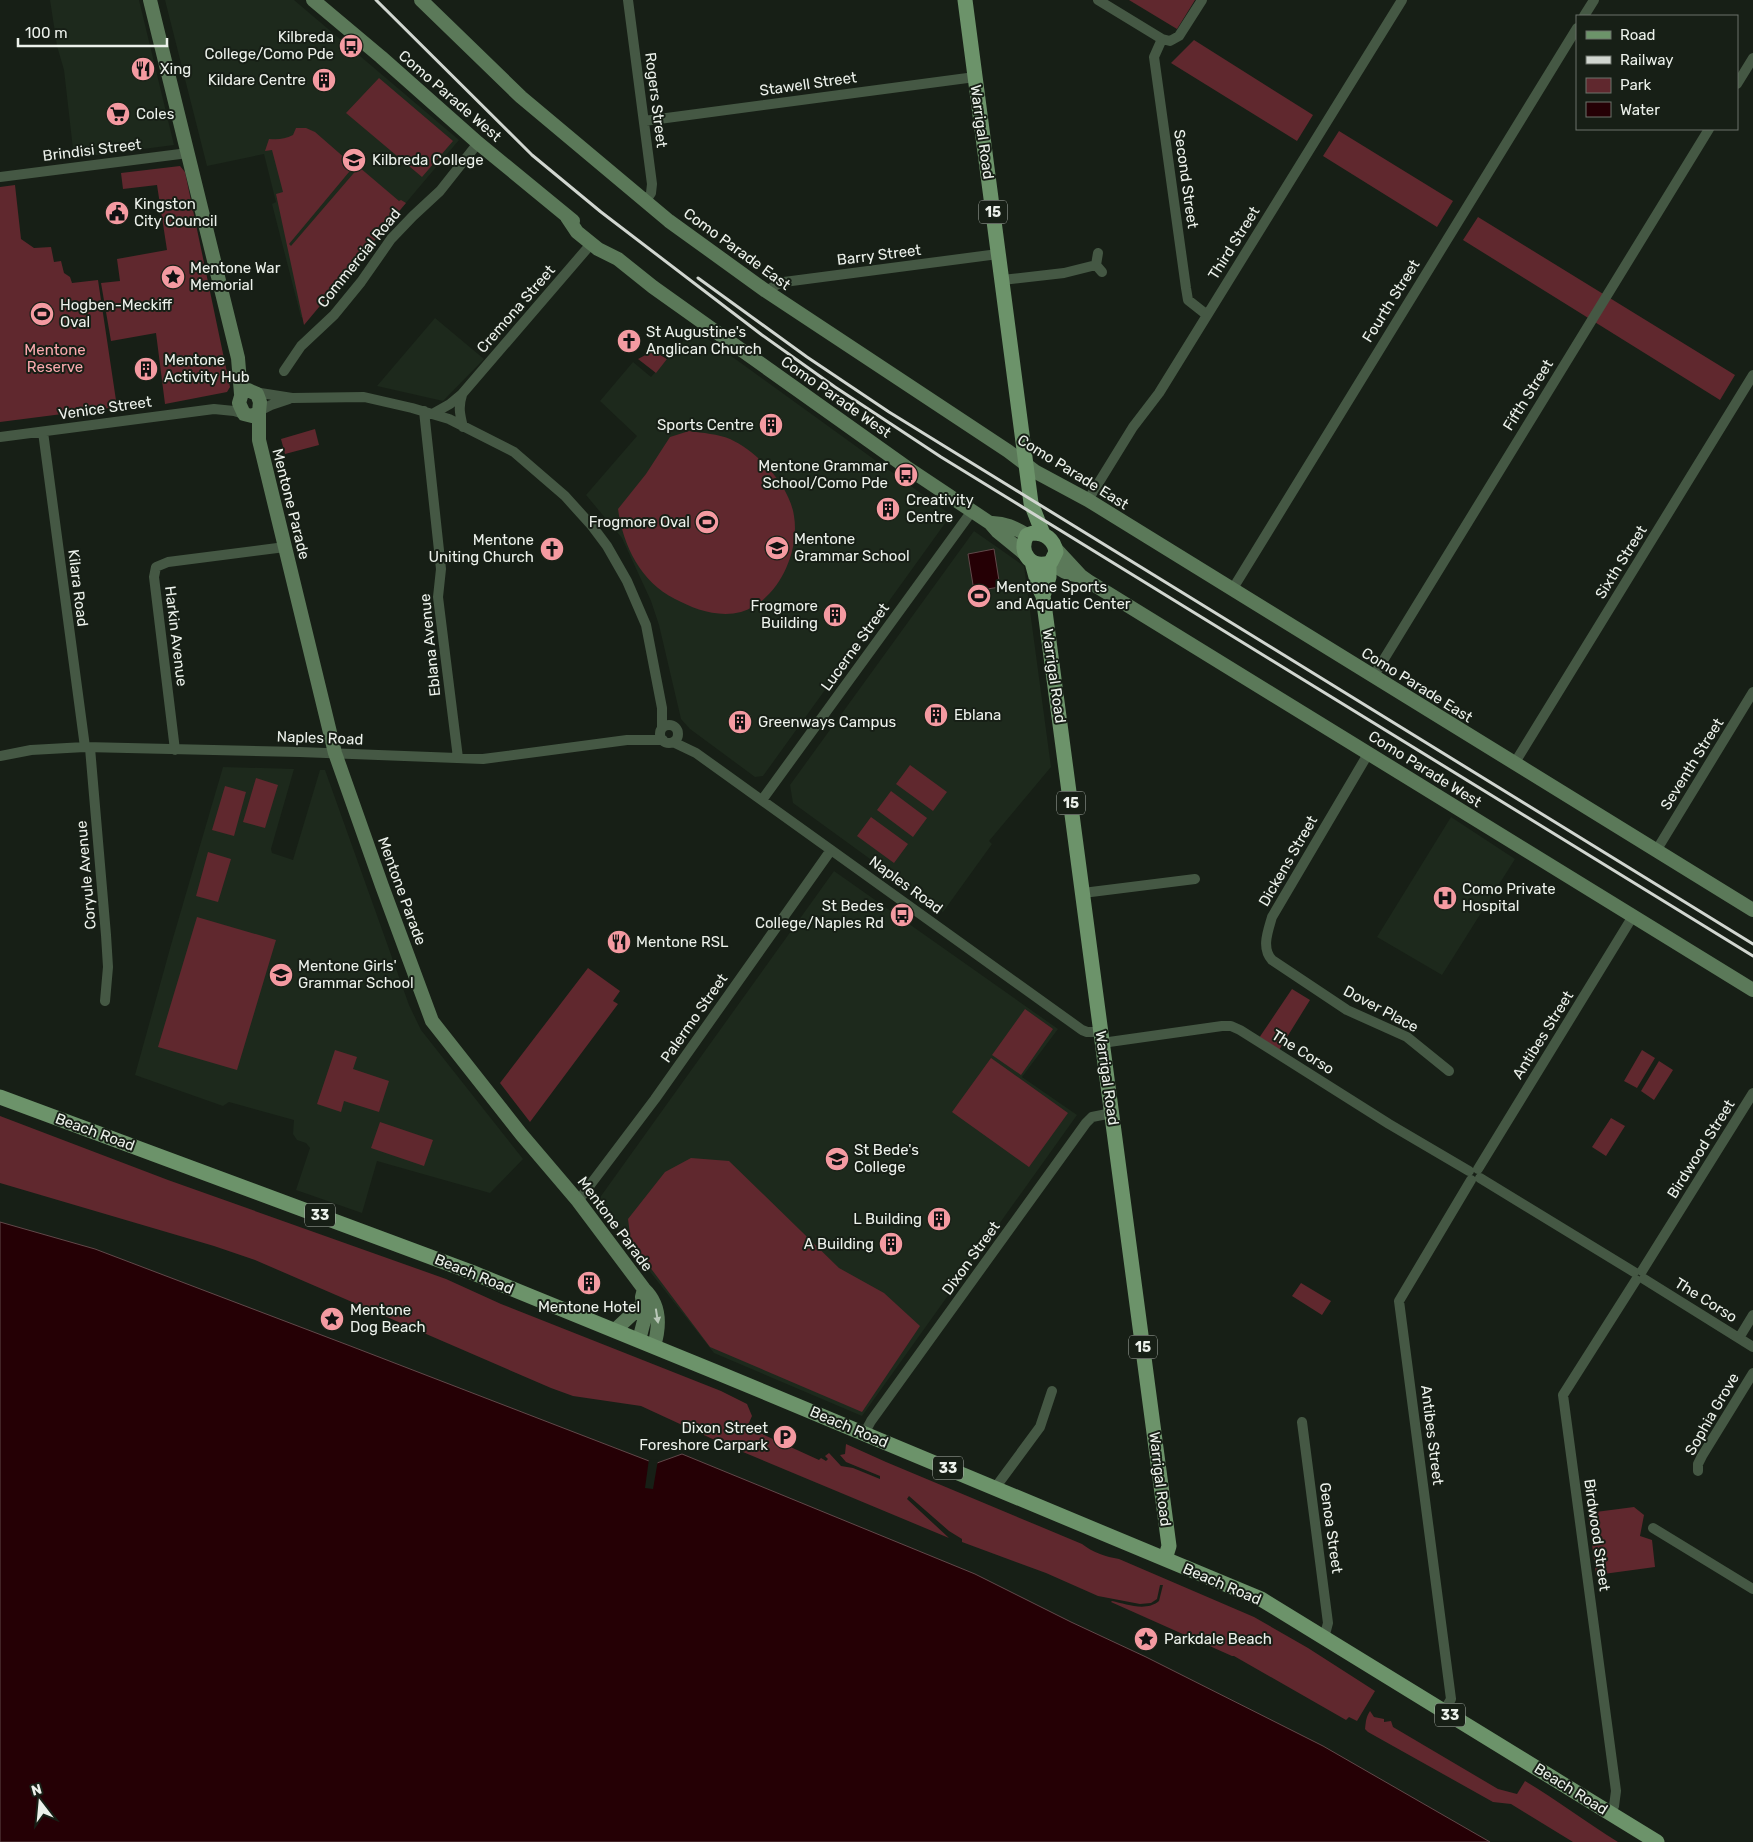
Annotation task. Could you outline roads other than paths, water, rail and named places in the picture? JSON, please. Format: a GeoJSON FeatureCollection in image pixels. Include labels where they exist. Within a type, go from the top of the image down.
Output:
{"type":"FeatureCollection","features":[{"type":"Feature","properties":{"kind":"main road","name":"Warrigal Road"},"geometry":{"type":"LineString","coordinates":[[965,0],[1031,503],[1027,519],[1033,535]]}},
{"type":"Feature","properties":{"kind":"main road"},"geometry":{"type":"LineString","coordinates":[[1029,558],[1043,565],[1052,558],[1049,538],[1033,535]]}},
{"type":"Feature","properties":{"kind":"main road","name":"15"},"geometry":{"type":"LineString","coordinates":[[1029,558],[1024,544],[1033,535]]}},
{"type":"Feature","properties":{"kind":"main road","name":"Warrigal Road"},"geometry":{"type":"LineString","coordinates":[[1029,558],[1039,588],[1044,596]]}},
{"type":"Feature","properties":{"kind":"main road","name":"Warrigal Road"},"geometry":{"type":"LineString","coordinates":[[1052,558],[1044,596],[1168,1537],[1168,1550],[1165,1559]]}},
{"type":"Feature","properties":{"kind":"main road","name":"Beach Road"},"geometry":{"type":"LineString","coordinates":[[0,1097],[455,1266],[654,1346],[1261,1599],[1657,1842]]}},
{"type":"Feature","properties":{"kind":"street"},"geometry":{"type":"LineString","coordinates":[[150,0],[240,365],[248,393],[259,400],[252,413]]}},
{"type":"Feature","properties":{"kind":"street","name":"Como Parade West"},"geometry":{"type":"LineString","coordinates":[[313,0],[478,143],[567,217],[606,244],[618,259]]}},
{"type":"Feature","properties":{"kind":"street","name":"Como Parade East"},"geometry":{"type":"LineString","coordinates":[[421,0],[520,97],[645,202],[766,292],[1036,472],[1088,500],[1753,910]]}},
{"type":"Feature","properties":{"kind":"street","name":"Rogers Street"},"geometry":{"type":"LineString","coordinates":[[628,0],[652,189],[645,202]]}},
{"type":"Feature","properties":{"kind":"street"},"geometry":{"type":"LineString","coordinates":[[1098,0],[1162,39],[1172,41],[1179,36],[1202,0]]}},
{"type":"Feature","properties":{"kind":"street","name":"Third Street"},"geometry":{"type":"LineString","coordinates":[[1088,500],[1133,427],[1159,393],[1402,0]]}},
{"type":"Feature","properties":{"kind":"street"},"geometry":{"type":"LineString","coordinates":[[1585,15],[1594,0]]}},
{"type":"Feature","properties":{"kind":"street","name":"Fourth Street"},"geometry":{"type":"LineString","coordinates":[[1232,590],[1576,30]]}},
{"type":"Feature","properties":{"kind":"street","name":"Second Street"},"geometry":{"type":"LineString","coordinates":[[1162,39],[1154,57],[1186,288],[1188,300],[1207,315]]}},
{"type":"Feature","properties":{"kind":"street"},"geometry":{"type":"LineString","coordinates":[[1738,82],[1753,58]]}},
{"type":"Feature","properties":{"kind":"street","name":"Stawell Street"},"geometry":{"type":"LineString","coordinates":[[644,121],[975,78]]}},
{"type":"Feature","properties":{"kind":"street","name":"Fifth Street"},"geometry":{"type":"LineString","coordinates":[[1373,677],[1708,130]]}},
{"type":"Feature","properties":{"kind":"street","name":"Commercial Road"},"geometry":{"type":"LineString","coordinates":[[284,370],[301,346],[334,315],[391,240],[440,191],[478,143]]}},
{"type":"Feature","properties":{"kind":"street","name":"Brindisi Street"},"geometry":{"type":"LineString","coordinates":[[0,177],[188,153]]}},
{"type":"Feature","properties":{"kind":"street","name":"Como Parade West"},"geometry":{"type":"LineString","coordinates":[[567,217],[577,232],[592,244],[618,259],[653,287],[787,383],[906,467],[990,523],[1029,558]]}},
{"type":"Feature","properties":{"kind":"street","name":"Cremona Street"},"geometry":{"type":"LineString","coordinates":[[429,412],[454,402],[462,394],[592,244]]}},
{"type":"Feature","properties":{"kind":"street"},"geometry":{"type":"LineString","coordinates":[[1002,280],[1099,268],[1098,252]]}},
{"type":"Feature","properties":{"kind":"street","name":"Barry Street"},"geometry":{"type":"LineString","coordinates":[[766,292],[773,286],[784,282],[998,254]]}},
{"type":"Feature","properties":{"kind":"street","name":"Sixth Street"},"geometry":{"type":"LineString","coordinates":[[1514,764],[1753,375]]}},
{"type":"Feature","properties":{"kind":"street"},"geometry":{"type":"LineString","coordinates":[[248,393],[292,398],[364,398],[429,412],[514,452],[565,496],[607,546],[627,581],[646,625],[668,733]]}},
{"type":"Feature","properties":{"kind":"street"},"geometry":{"type":"LineString","coordinates":[[248,393],[240,404],[252,413]]}},
{"type":"Feature","properties":{"kind":"street","name":"Venice Street"},"geometry":{"type":"LineString","coordinates":[[214,409],[248,393]]}},
{"type":"Feature","properties":{"kind":"street"},"geometry":{"type":"LineString","coordinates":[[462,394],[459,413],[464,427]]}},
{"type":"Feature","properties":{"kind":"street"},"geometry":{"type":"LineString","coordinates":[[252,413],[292,398]]}},
{"type":"Feature","properties":{"kind":"street","name":"Venice Street"},"geometry":{"type":"LineString","coordinates":[[0,437],[214,409],[252,413]]}},
{"type":"Feature","properties":{"kind":"street","name":"Eblana Avenue"},"geometry":{"type":"LineString","coordinates":[[429,412],[441,569],[438,597],[458,758]]}},
{"type":"Feature","properties":{"kind":"street","name":"Mentone Parade"},"geometry":{"type":"LineString","coordinates":[[252,413],[336,753],[382,886],[432,1021],[521,1134],[578,1201],[652,1297],[658,1318],[658,1332],[654,1346]]}},
{"type":"Feature","properties":{"kind":"street","name":"Kilara Road"},"geometry":{"type":"LineString","coordinates":[[43,432],[88,747]]}},
{"type":"Feature","properties":{"kind":"street","name":"Lucerne Street"},"geometry":{"type":"LineString","coordinates":[[762,800],[972,511]]}},
{"type":"Feature","properties":{"kind":"street","name":"Como Parade West"},"geometry":{"type":"LineString","coordinates":[[990,523],[997,522],[1033,535]]}},
{"type":"Feature","properties":{"kind":"street","name":"Harkin Avenue"},"geometry":{"type":"LineString","coordinates":[[175,750],[154,577],[156,568],[168,562],[285,547]]}},
{"type":"Feature","properties":{"kind":"street","name":"Como Parade West"},"geometry":{"type":"LineString","coordinates":[[1052,558],[1753,990]]}},
{"type":"Feature","properties":{"kind":"street","name":"Seventh Street"},"geometry":{"type":"LineString","coordinates":[[1656,851],[1753,692]]}},
{"type":"Feature","properties":{"kind":"street","name":"Naples Road"},"geometry":{"type":"LineString","coordinates":[[0,756],[37,749],[88,747],[336,753],[483,759],[638,740],[668,733],[1082,1030],[1102,1037]]}},
{"type":"Feature","properties":{"kind":"street","name":"Coryule Avenue"},"geometry":{"type":"LineString","coordinates":[[88,747],[106,935],[108,967],[105,1001]]}},
{"type":"Feature","properties":{"kind":"street","name":"Dickens Street"},"geometry":{"type":"LineString","coordinates":[[1298,977],[1267,955],[1266,936],[1272,917],[1368,754]]}},
{"type":"Feature","properties":{"kind":"street","name":"Palermo Street"},"geometry":{"type":"LineString","coordinates":[[578,1201],[660,1092],[831,850]]}},
{"type":"Feature","properties":{"kind":"street"},"geometry":{"type":"LineString","coordinates":[[1083,893],[1195,879]]}},
{"type":"Feature","properties":{"kind":"street","name":"Antibes Street"},"geometry":{"type":"LineString","coordinates":[[1444,1711],[1451,1700],[1399,1301],[1633,916]]}},
{"type":"Feature","properties":{"kind":"street","name":"Dover Place"},"geometry":{"type":"LineString","coordinates":[[1298,977],[1346,1010],[1407,1038],[1449,1071]]}},
{"type":"Feature","properties":{"kind":"street","name":"The Corso"},"geometry":{"type":"LineString","coordinates":[[1102,1037],[1231,1026],[1639,1275],[1753,1347]]}},
{"type":"Feature","properties":{"kind":"street","name":"Birdwood Street"},"geometry":{"type":"LineString","coordinates":[[1610,1813],[1614,1806],[1616,1791],[1563,1395],[1753,1093]]}},
{"type":"Feature","properties":{"kind":"street","name":"Dixon Street"},"geometry":{"type":"LineString","coordinates":[[864,1434],[871,1421],[1086,1123],[1092,1116],[1112,1113]]}},
{"type":"Feature","properties":{"kind":"street","name":"Mentone Parade"},"geometry":{"type":"LineString","coordinates":[[639,1340],[644,1321],[642,1297],[644,1289]]}},
{"type":"Feature","properties":{"kind":"street"},"geometry":{"type":"LineString","coordinates":[[615,1330],[643,1304]]}},
{"type":"Feature","properties":{"kind":"street"},"geometry":{"type":"LineString","coordinates":[[1739,1338],[1753,1315]]}},
{"type":"Feature","properties":{"kind":"street","name":"Sophia Grove"},"geometry":{"type":"LineString","coordinates":[[1698,1471],[1698,1464],[1702,1456],[1753,1373]]}},
{"type":"Feature","properties":{"kind":"street"},"geometry":{"type":"LineString","coordinates":[[995,1488],[1040,1427],[1052,1391]]}},
{"type":"Feature","properties":{"kind":"street","name":"Genoa Street"},"geometry":{"type":"LineString","coordinates":[[1302,1422],[1328,1622],[1324,1638]]}},
{"type":"Feature","properties":{"kind":"street"},"geometry":{"type":"LineString","coordinates":[[1653,1528],[1753,1590]]}},
{"type":"Feature","properties":{"kind":"water"},"geometry":{"type":"Polygon","coordinates":[[[994,549],[1000,587],[974,591],[968,554],[994,549]]]}},
{"type":"Feature","properties":{"kind":"water"},"geometry":{"type":"Polygon","coordinates":[[[0,1222],[95,1249],[649,1461],[657,1463],[682,1454],[975,1574],[1323,1746],[1490,1842],[0,1842],[0,1222]]]}},
{"type":"Feature","properties":{"kind":"railway"},"geometry":{"type":"LineString","coordinates":[[376,0],[532,155],[601,212],[762,335],[835,387],[941,457],[1753,956]]}},
{"type":"Feature","properties":{"kind":"railway"},"geometry":{"type":"LineString","coordinates":[[698,278],[807,357],[889,412],[1753,944]]}},
{"type":"Feature","properties":{"kind":"place","name":"Kilbreda College/Como Pde"},"geometry":{"type":"Point","coordinates":[351,46]}},
{"type":"Feature","properties":{"kind":"place","name":"Xing"},"geometry":{"type":"Point","coordinates":[143,69]}},
{"type":"Feature","properties":{"kind":"place","name":"Kildare Centre"},"geometry":{"type":"Point","coordinates":[324,80]}},
{"type":"Feature","properties":{"kind":"place","name":"Coles"},"geometry":{"type":"Point","coordinates":[118,114]}},
{"type":"Feature","properties":{"kind":"place","name":"Kilbreda College"},"geometry":{"type":"Point","coordinates":[354,160]}},
{"type":"Feature","properties":{"kind":"place","name":"Kingston City Council"},"geometry":{"type":"Point","coordinates":[117,213]}},
{"type":"Feature","properties":{"kind":"place","name":"Mentone War Memorial"},"geometry":{"type":"Point","coordinates":[173,277]}},
{"type":"Feature","properties":{"kind":"place","name":"Hogben-Meckiff Oval"},"geometry":{"type":"Point","coordinates":[42,314]}},
{"type":"Feature","properties":{"kind":"place","name":"St Augustine's Anglican Church"},"geometry":{"type":"Point","coordinates":[629,341]}},
{"type":"Feature","properties":{"kind":"place","name":"Mentone Activity Hub"},"geometry":{"type":"Point","coordinates":[146,369]}},
{"type":"Feature","properties":{"kind":"place","name":"Sports Centre"},"geometry":{"type":"Point","coordinates":[771,425]}},
{"type":"Feature","properties":{"kind":"place","name":"Mentone Grammar School/Como Pde"},"geometry":{"type":"Point","coordinates":[906,475]}},
{"type":"Feature","properties":{"kind":"place","name":"Creativity Centre"},"geometry":{"type":"Point","coordinates":[888,509]}},
{"type":"Feature","properties":{"kind":"place","name":"Frogmore Oval"},"geometry":{"type":"Point","coordinates":[707,522]}},
{"type":"Feature","properties":{"kind":"place","name":"Mentone Grammar School"},"geometry":{"type":"Point","coordinates":[777,548]}},
{"type":"Feature","properties":{"kind":"place","name":"Mentone Uniting Church"},"geometry":{"type":"Point","coordinates":[552,549]}},
{"type":"Feature","properties":{"kind":"place","name":"Mentone Sports and Aquatic Center"},"geometry":{"type":"Point","coordinates":[979,596]}},
{"type":"Feature","properties":{"kind":"place","name":"Frogmore Building"},"geometry":{"type":"Point","coordinates":[835,615]}},
{"type":"Feature","properties":{"kind":"place","name":"Eblana"},"geometry":{"type":"Point","coordinates":[936,715]}},
{"type":"Feature","properties":{"kind":"place","name":"Greenways Campus"},"geometry":{"type":"Point","coordinates":[740,722]}},
{"type":"Feature","properties":{"kind":"place","name":"Como Private Hospital"},"geometry":{"type":"Point","coordinates":[1445,898]}},
{"type":"Feature","properties":{"kind":"place","name":"St Bedes College/Naples Rd"},"geometry":{"type":"Point","coordinates":[902,915]}},
{"type":"Feature","properties":{"kind":"place","name":"Mentone RSL"},"geometry":{"type":"Point","coordinates":[619,942]}},
{"type":"Feature","properties":{"kind":"place","name":"Mentone Girls' Grammar School"},"geometry":{"type":"Point","coordinates":[281,975]}},
{"type":"Feature","properties":{"kind":"place","name":"St Bede's College"},"geometry":{"type":"Point","coordinates":[837,1159]}},
{"type":"Feature","properties":{"kind":"place","name":"L Building"},"geometry":{"type":"Point","coordinates":[939,1219]}},
{"type":"Feature","properties":{"kind":"place","name":"A Building"},"geometry":{"type":"Point","coordinates":[891,1244]}},
{"type":"Feature","properties":{"kind":"place","name":"Mentone Hotel"},"geometry":{"type":"Point","coordinates":[589,1283]}},
{"type":"Feature","properties":{"kind":"place","name":"Mentone Dog Beach"},"geometry":{"type":"Point","coordinates":[332,1319]}},
{"type":"Feature","properties":{"kind":"place","name":"Dixon Street Foreshore Carpark"},"geometry":{"type":"Point","coordinates":[785,1437]}},
{"type":"Feature","properties":{"kind":"place","name":"Parkdale Beach"},"geometry":{"type":"Point","coordinates":[1146,1639]}},
{"type":"Feature","properties":{"kind":"park label","name":"Mentone Reserve"},"geometry":{"type":"Point","coordinates":[55,358]}}]}
